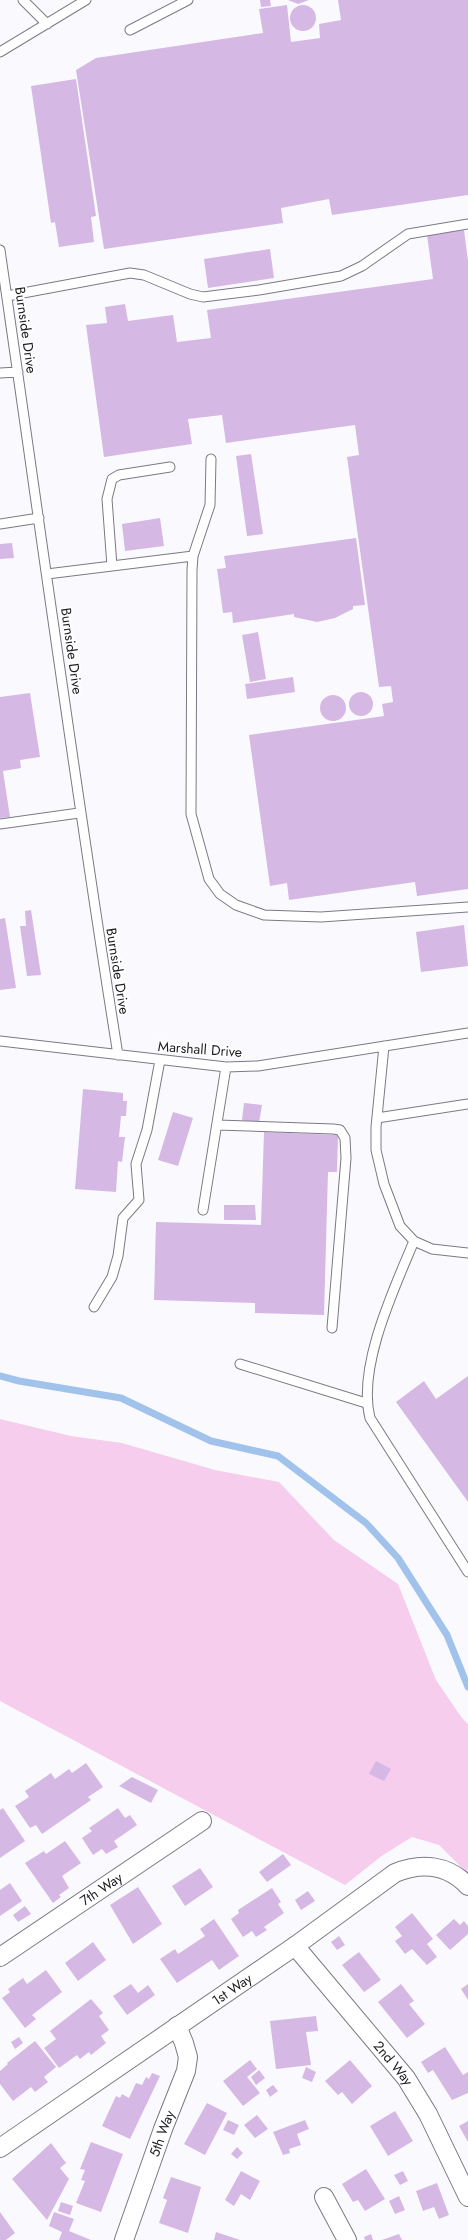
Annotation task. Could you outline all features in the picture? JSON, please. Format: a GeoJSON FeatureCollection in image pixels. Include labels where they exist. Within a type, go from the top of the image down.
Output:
{"type":"FeatureCollection","features":[{"type":"Feature","properties":{"kind":"street","name":"7th Way"},"geometry":{"type":"LineString","coordinates":[[0,1957],[202,1821]]}},
{"type":"Feature","properties":{"kind":"street","name":"1st Way"},"geometry":{"type":"LineString","coordinates":[[0,2148],[295,1946],[395,1872],[411,1866],[428,1866],[446,1870],[459,1876],[468,1886]]}},
{"type":"Feature","properties":{"kind":"street","name":"2nd Way"},"geometry":{"type":"LineString","coordinates":[[295,1946],[406,2078],[428,2114],[468,2197]]}},
{"type":"Feature","properties":{"kind":"street","name":"5th Way"},"geometry":{"type":"LineString","coordinates":[[124,2240],[163,2129],[186,2071],[188,2058],[177,2026]]}},
{"type":"Feature","properties":{"kind":"street"},"geometry":{"type":"LineString","coordinates":[[324,2197],[347,2240]]}},
{"type":"Feature","properties":{"kind":"lane"},"geometry":{"type":"LineString","coordinates":[[23,0],[47,24]]}},
{"type":"Feature","properties":{"kind":"lane"},"geometry":{"type":"LineString","coordinates":[[0,52],[86,0]]}},
{"type":"Feature","properties":{"kind":"lane"},"geometry":{"type":"LineString","coordinates":[[130,30],[177,2],[188,0]]}},
{"type":"Feature","properties":{"kind":"lane"},"geometry":{"type":"LineString","coordinates":[[7,296],[130,274],[144,275],[190,294],[203,296],[259,290],[341,276],[362,266],[408,234],[468,224]]}},
{"type":"Feature","properties":{"kind":"lane","name":"Burnside Drive"},"geometry":{"type":"LineString","coordinates":[[0,250],[47,574],[79,813],[118,1055]]}},
{"type":"Feature","properties":{"kind":"lane"},"geometry":{"type":"LineString","coordinates":[[0,373],[18,372]]}},
{"type":"Feature","properties":{"kind":"lane"},"geometry":{"type":"LineString","coordinates":[[211,458],[210,505],[193,556],[190,768],[192,814],[209,879],[220,894],[236,905],[264,915],[321,917],[468,907]]}},
{"type":"Feature","properties":{"kind":"lane"},"geometry":{"type":"LineString","coordinates":[[112,566],[108,499],[112,479],[119,475],[170,467]]}},
{"type":"Feature","properties":{"kind":"lane"},"geometry":{"type":"LineString","coordinates":[[0,524],[39,518]]}},
{"type":"Feature","properties":{"kind":"lane"},"geometry":{"type":"LineString","coordinates":[[47,574],[193,556]]}},
{"type":"Feature","properties":{"kind":"lane"},"geometry":{"type":"LineString","coordinates":[[0,824],[79,813]]}},
{"type":"Feature","properties":{"kind":"lane","name":"Marshall Drive"},"geometry":{"type":"LineString","coordinates":[[0,1041],[226,1067],[258,1066],[468,1033]]}},
{"type":"Feature","properties":{"kind":"lane"},"geometry":{"type":"LineString","coordinates":[[384,1046],[377,1118],[376,1150],[384,1184],[400,1226],[414,1241],[432,1249],[468,1253]]}},
{"type":"Feature","properties":{"kind":"lane"},"geometry":{"type":"LineString","coordinates":[[94,1308],[112,1277],[118,1256],[123,1218],[139,1200],[136,1164],[147,1130],[160,1060]]}},
{"type":"Feature","properties":{"kind":"lane"},"geometry":{"type":"LineString","coordinates":[[203,1210],[226,1067]]}},
{"type":"Feature","properties":{"kind":"lane"},"geometry":{"type":"LineString","coordinates":[[377,1118],[468,1104]]}},
{"type":"Feature","properties":{"kind":"lane"},"geometry":{"type":"LineString","coordinates":[[217,1126],[332,1129],[340,1130],[345,1138],[346,1158],[332,1328]]}},
{"type":"Feature","properties":{"kind":"lane"},"geometry":{"type":"LineString","coordinates":[[414,1241],[385,1311],[377,1338],[367,1387],[366,1403],[370,1418],[468,1572]]}},
{"type":"Feature","properties":{"kind":"lane"},"geometry":{"type":"LineString","coordinates":[[240,1364],[366,1403]]}},
{"type":"Feature","properties":{"kind":"shaded area"},"geometry":{"type":"Polygon","coordinates":[[[0,1419],[71,1436],[122,1443],[215,1470],[279,1482],[334,1540],[398,1584],[436,1680],[462,1718],[468,1724],[468,1874],[439,1845],[412,1837],[383,1855],[345,1885],[0,1701],[0,1419]]]}},
{"type":"Feature","properties":{"kind":"building"},"geometry":{"type":"Polygon","coordinates":[[[260,0],[270,0],[271,6],[261,7],[260,0]]]}},
{"type":"Feature","properties":{"kind":"building"},"geometry":{"type":"Polygon","coordinates":[[[288,0],[309,0],[298,4],[288,0]]]}},
{"type":"Feature","properties":{"kind":"building"},"geometry":{"type":"Polygon","coordinates":[[[338,0],[468,0],[468,195],[332,215],[329,199],[281,208],[283,223],[104,249],[76,70],[96,58],[263,33],[259,9],[287,5],[291,42],[320,38],[319,24],[341,20],[338,0]]]}},
{"type":"Feature","properties":{"kind":"building"},"geometry":{"type":"Polygon","coordinates":[[[303,5],[312,9],[316,18],[312,27],[303,31],[294,27],[290,18],[294,9],[303,5]]]}},
{"type":"Feature","properties":{"kind":"building"},"geometry":{"type":"Polygon","coordinates":[[[76,79],[96,216],[91,217],[94,242],[59,247],[55,222],[51,223],[31,86],[76,79]]]}},
{"type":"Feature","properties":{"kind":"building"},"geometry":{"type":"Polygon","coordinates":[[[464,230],[468,261],[468,889],[417,896],[415,882],[289,900],[287,883],[270,886],[249,735],[384,716],[382,704],[393,702],[391,686],[379,687],[347,457],[359,455],[355,425],[226,443],[222,415],[188,419],[192,444],[104,457],[86,325],[107,323],[105,307],[125,304],[128,321],[173,315],[177,342],[211,338],[207,310],[433,279],[427,235],[464,230]]]}},
{"type":"Feature","properties":{"kind":"building"},"geometry":{"type":"Polygon","coordinates":[[[270,249],[274,278],[208,288],[204,259],[270,249]]]}},
{"type":"Feature","properties":{"kind":"building"},"geometry":{"type":"Polygon","coordinates":[[[251,454],[263,534],[247,536],[236,456],[251,454]]]}},
{"type":"Feature","properties":{"kind":"building"},"geometry":{"type":"Polygon","coordinates":[[[160,518],[164,546],[125,551],[122,524],[160,518]]]}},
{"type":"Feature","properties":{"kind":"building"},"geometry":{"type":"Polygon","coordinates":[[[356,538],[365,605],[353,606],[353,609],[335,618],[317,622],[294,617],[294,614],[233,623],[232,612],[223,613],[217,569],[226,568],[224,556],[356,538]]]}},
{"type":"Feature","properties":{"kind":"building"},"geometry":{"type":"Polygon","coordinates":[[[12,543],[14,558],[0,559],[0,544],[12,543]]]}},
{"type":"Feature","properties":{"kind":"building"},"geometry":{"type":"Polygon","coordinates":[[[258,632],[266,679],[250,682],[242,635],[258,632]]]}},
{"type":"Feature","properties":{"kind":"building"},"geometry":{"type":"Polygon","coordinates":[[[293,677],[295,692],[247,699],[245,684],[293,677]]]}},
{"type":"Feature","properties":{"kind":"building"},"geometry":{"type":"Polygon","coordinates":[[[361,692],[370,695],[373,704],[370,713],[361,716],[352,713],[349,704],[352,695],[361,692]]]}},
{"type":"Feature","properties":{"kind":"building"},"geometry":{"type":"Polygon","coordinates":[[[30,693],[40,757],[20,760],[21,768],[3,771],[10,817],[0,818],[0,697],[30,693]]]}},
{"type":"Feature","properties":{"kind":"building"},"geometry":{"type":"Polygon","coordinates":[[[333,695],[342,699],[346,708],[342,717],[333,721],[324,717],[320,708],[324,699],[333,695]]]}},
{"type":"Feature","properties":{"kind":"building"},"geometry":{"type":"Polygon","coordinates":[[[31,910],[41,975],[27,976],[20,926],[26,926],[25,911],[31,910]]]}},
{"type":"Feature","properties":{"kind":"building"},"geometry":{"type":"Polygon","coordinates":[[[5,918],[16,988],[0,990],[0,919],[5,918]]]}},
{"type":"Feature","properties":{"kind":"building"},"geometry":{"type":"Polygon","coordinates":[[[464,925],[468,966],[421,972],[416,932],[464,925]]]}},
{"type":"Feature","properties":{"kind":"building"},"geometry":{"type":"Polygon","coordinates":[[[83,1089],[123,1093],[123,1101],[127,1101],[126,1116],[121,1116],[119,1137],[125,1137],[122,1162],[118,1161],[116,1192],[75,1189],[83,1089]]]}},
{"type":"Feature","properties":{"kind":"building"},"geometry":{"type":"Polygon","coordinates":[[[244,1103],[262,1105],[259,1123],[242,1120],[244,1103]]]}},
{"type":"Feature","properties":{"kind":"building"},"geometry":{"type":"Polygon","coordinates":[[[173,1112],[193,1118],[178,1166],[158,1160],[173,1112]]]}},
{"type":"Feature","properties":{"kind":"building"},"geometry":{"type":"Polygon","coordinates":[[[264,1132],[338,1135],[337,1172],[328,1172],[324,1315],[255,1313],[255,1303],[154,1300],[156,1222],[261,1225],[264,1132]]]}},
{"type":"Feature","properties":{"kind":"building"},"geometry":{"type":"Polygon","coordinates":[[[224,1205],[255,1205],[256,1220],[224,1220],[224,1205]]]}},
{"type":"Feature","properties":{"kind":"building"},"geometry":{"type":"Polygon","coordinates":[[[468,1376],[468,1502],[396,1402],[424,1381],[436,1399],[468,1376]]]}},
{"type":"Feature","properties":{"kind":"building"},"geometry":{"type":"Polygon","coordinates":[[[376,1761],[391,1769],[384,1781],[369,1774],[376,1761]]]}},
{"type":"Feature","properties":{"kind":"building"},"geometry":{"type":"Polygon","coordinates":[[[86,1763],[103,1787],[88,1797],[91,1800],[42,1834],[36,1825],[30,1828],[15,1806],[29,1797],[25,1791],[51,1773],[55,1779],[69,1769],[72,1773],[86,1763]]]}},
{"type":"Feature","properties":{"kind":"building"},"geometry":{"type":"Polygon","coordinates":[[[132,1777],[158,1790],[151,1803],[119,1786],[132,1777]]]}},
{"type":"Feature","properties":{"kind":"building"},"geometry":{"type":"Polygon","coordinates":[[[3,1808],[25,1841],[0,1858],[0,1810],[3,1808]]]}},
{"type":"Feature","properties":{"kind":"building"},"geometry":{"type":"Polygon","coordinates":[[[118,1808],[125,1818],[130,1815],[137,1825],[114,1841],[118,1847],[106,1854],[102,1849],[93,1855],[82,1838],[92,1831],[89,1828],[118,1808]]]}},
{"type":"Feature","properties":{"kind":"building"},"geometry":{"type":"Polygon","coordinates":[[[65,1841],[81,1863],[62,1876],[69,1888],[59,1895],[61,1897],[53,1903],[25,1863],[44,1851],[46,1854],[65,1841]]]}},
{"type":"Feature","properties":{"kind":"building"},"geometry":{"type":"Polygon","coordinates":[[[283,1854],[291,1865],[267,1882],[259,1872],[283,1854]]]}},
{"type":"Feature","properties":{"kind":"building"},"geometry":{"type":"Polygon","coordinates":[[[200,1868],[213,1887],[185,1906],[172,1886],[200,1868]]]}},
{"type":"Feature","properties":{"kind":"building"},"geometry":{"type":"Polygon","coordinates":[[[10,1883],[22,1901],[0,1916],[0,1890],[10,1883]]]}},
{"type":"Feature","properties":{"kind":"building"},"geometry":{"type":"Polygon","coordinates":[[[138,1887],[162,1924],[133,1944],[110,1905],[138,1887]]]}},
{"type":"Feature","properties":{"kind":"building"},"geometry":{"type":"Polygon","coordinates":[[[272,1888],[281,1902],[278,1904],[284,1913],[264,1927],[267,1930],[256,1937],[252,1931],[243,1937],[231,1919],[239,1913],[238,1910],[272,1888]]]}},
{"type":"Feature","properties":{"kind":"building"},"geometry":{"type":"Polygon","coordinates":[[[308,1891],[315,1901],[301,1910],[295,1900],[308,1891]]]}},
{"type":"Feature","properties":{"kind":"building"},"geometry":{"type":"Polygon","coordinates":[[[25,1906],[31,1914],[18,1922],[13,1915],[25,1906]]]}},
{"type":"Feature","properties":{"kind":"building"},"geometry":{"type":"Polygon","coordinates":[[[412,1913],[433,1939],[427,1944],[437,1957],[427,1965],[412,1949],[405,1954],[395,1941],[402,1936],[395,1927],[412,1913]]]}},
{"type":"Feature","properties":{"kind":"building"},"geometry":{"type":"Polygon","coordinates":[[[214,1919],[239,1956],[219,1970],[212,1960],[177,1983],[160,1959],[175,1949],[178,1954],[205,1936],[200,1929],[214,1919]]]}},
{"type":"Feature","properties":{"kind":"building"},"geometry":{"type":"Polygon","coordinates":[[[454,1919],[460,1925],[464,1921],[468,1926],[468,1934],[450,1950],[436,1935],[454,1919]]]}},
{"type":"Feature","properties":{"kind":"building"},"geometry":{"type":"Polygon","coordinates":[[[339,1936],[345,1945],[337,1950],[331,1942],[339,1936]]]}},
{"type":"Feature","properties":{"kind":"building"},"geometry":{"type":"Polygon","coordinates":[[[93,1942],[106,1960],[78,1981],[65,1963],[93,1942]]]}},
{"type":"Feature","properties":{"kind":"building"},"geometry":{"type":"Polygon","coordinates":[[[359,1952],[381,1980],[364,1992],[342,1965],[359,1952]]]}},
{"type":"Feature","properties":{"kind":"building"},"geometry":{"type":"Polygon","coordinates":[[[46,1970],[62,1992],[32,2015],[36,2019],[25,2028],[2,1998],[10,1992],[8,1989],[23,1978],[27,1984],[46,1970]]]}},
{"type":"Feature","properties":{"kind":"building"},"geometry":{"type":"Polygon","coordinates":[[[131,1984],[138,1993],[148,1985],[155,1995],[127,2015],[113,1996],[131,1984]]]}},
{"type":"Feature","properties":{"kind":"building"},"geometry":{"type":"Polygon","coordinates":[[[401,1984],[414,2001],[409,2004],[425,2024],[407,2038],[378,2002],[401,1984]]]}},
{"type":"Feature","properties":{"kind":"building"},"geometry":{"type":"Polygon","coordinates":[[[468,1984],[468,2000],[461,1989],[468,1984]]]}},
{"type":"Feature","properties":{"kind":"building"},"geometry":{"type":"Polygon","coordinates":[[[91,1999],[103,2013],[99,2016],[109,2030],[101,2036],[106,2043],[91,2055],[89,2052],[80,2059],[77,2055],[59,2068],[44,2048],[56,2039],[50,2031],[91,1999]]]}},
{"type":"Feature","properties":{"kind":"building"},"geometry":{"type":"Polygon","coordinates":[[[316,2016],[318,2031],[306,2032],[311,2065],[276,2069],[270,2021],[316,2016]]]}},
{"type":"Feature","properties":{"kind":"building"},"geometry":{"type":"Polygon","coordinates":[[[19,2037],[23,2043],[15,2049],[11,2042],[19,2037]]]}},
{"type":"Feature","properties":{"kind":"building"},"geometry":{"type":"Polygon","coordinates":[[[35,2041],[56,2067],[44,2077],[48,2082],[35,2092],[31,2087],[13,2101],[0,2084],[0,2071],[8,2064],[7,2063],[35,2041]]]}},
{"type":"Feature","properties":{"kind":"building"},"geometry":{"type":"Polygon","coordinates":[[[445,2047],[463,2075],[468,2072],[468,2093],[452,2100],[433,2070],[428,2073],[421,2062],[445,2047]]]}},
{"type":"Feature","properties":{"kind":"building"},"geometry":{"type":"Polygon","coordinates":[[[250,2060],[257,2069],[247,2077],[260,2093],[243,2106],[223,2081],[250,2060]]]}},
{"type":"Feature","properties":{"kind":"building"},"geometry":{"type":"Polygon","coordinates":[[[350,2060],[372,2086],[352,2104],[342,2092],[338,2095],[325,2081],[350,2060]]]}},
{"type":"Feature","properties":{"kind":"building"},"geometry":{"type":"Polygon","coordinates":[[[306,2067],[316,2072],[312,2082],[302,2078],[306,2067]]]}},
{"type":"Feature","properties":{"kind":"building"},"geometry":{"type":"Polygon","coordinates":[[[259,2070],[265,2078],[256,2085],[251,2077],[259,2070]]]}},
{"type":"Feature","properties":{"kind":"building"},"geometry":{"type":"Polygon","coordinates":[[[152,2073],[160,2076],[130,2139],[102,2126],[116,2096],[120,2098],[122,2094],[129,2098],[136,2083],[142,2085],[146,2077],[149,2079],[152,2073]]]}},
{"type":"Feature","properties":{"kind":"building"},"geometry":{"type":"Polygon","coordinates":[[[273,2085],[278,2091],[270,2097],[266,2090],[273,2085]]]}},
{"type":"Feature","properties":{"kind":"building"},"geometry":{"type":"Polygon","coordinates":[[[207,2103],[227,2113],[205,2155],[184,2144],[207,2103]]]}},
{"type":"Feature","properties":{"kind":"building"},"geometry":{"type":"Polygon","coordinates":[[[395,2111],[413,2141],[388,2156],[370,2126],[395,2111]]]}},
{"type":"Feature","properties":{"kind":"building"},"geometry":{"type":"Polygon","coordinates":[[[257,2115],[268,2129],[255,2138],[244,2125],[257,2115]]]}},
{"type":"Feature","properties":{"kind":"building"},"geometry":{"type":"Polygon","coordinates":[[[228,2120],[239,2125],[234,2135],[223,2130],[228,2120]]]}},
{"type":"Feature","properties":{"kind":"building"},"geometry":{"type":"Polygon","coordinates":[[[305,2120],[309,2129],[297,2134],[301,2145],[289,2149],[290,2153],[283,2155],[273,2132],[305,2120]]]}},
{"type":"Feature","properties":{"kind":"building"},"geometry":{"type":"Polygon","coordinates":[[[468,2121],[468,2142],[459,2126],[468,2121]]]}},
{"type":"Feature","properties":{"kind":"building"},"geometry":{"type":"Polygon","coordinates":[[[91,2142],[123,2154],[101,2212],[76,2203],[85,2181],[81,2180],[85,2170],[80,2169],[91,2142]]]}},
{"type":"Feature","properties":{"kind":"building"},"geometry":{"type":"Polygon","coordinates":[[[51,2143],[66,2163],[60,2168],[69,2179],[47,2220],[12,2179],[51,2143]]]}},
{"type":"Feature","properties":{"kind":"building"},"geometry":{"type":"Polygon","coordinates":[[[237,2147],[243,2153],[237,2159],[231,2154],[237,2147]]]}},
{"type":"Feature","properties":{"kind":"building"},"geometry":{"type":"Polygon","coordinates":[[[366,2169],[385,2199],[365,2211],[358,2200],[353,2202],[342,2184],[366,2169]]]}},
{"type":"Feature","properties":{"kind":"building"},"geometry":{"type":"Polygon","coordinates":[[[241,2171],[260,2181],[250,2200],[241,2194],[234,2206],[225,2200],[241,2171]]]}},
{"type":"Feature","properties":{"kind":"building"},"geometry":{"type":"Polygon","coordinates":[[[403,2171],[408,2181],[400,2185],[394,2175],[403,2171]]]}},
{"type":"Feature","properties":{"kind":"building"},"geometry":{"type":"Polygon","coordinates":[[[171,2177],[201,2187],[188,2233],[159,2223],[167,2200],[163,2198],[171,2177]]]}},
{"type":"Feature","properties":{"kind":"building"},"geometry":{"type":"Polygon","coordinates":[[[437,2183],[449,2215],[439,2219],[434,2207],[423,2211],[416,2191],[437,2183]]]}},
{"type":"Feature","properties":{"kind":"building"},"geometry":{"type":"Polygon","coordinates":[[[399,2196],[405,2210],[395,2214],[389,2201],[399,2196]]]}},
{"type":"Feature","properties":{"kind":"building"},"geometry":{"type":"Polygon","coordinates":[[[61,2202],[73,2206],[70,2215],[58,2211],[61,2202]]]}},
{"type":"Feature","properties":{"kind":"building"},"geometry":{"type":"Polygon","coordinates":[[[0,2212],[15,2233],[6,2240],[0,2240],[0,2212]]]}},
{"type":"Feature","properties":{"kind":"building"},"geometry":{"type":"Polygon","coordinates":[[[54,2212],[74,2219],[69,2231],[91,2240],[59,2240],[62,2232],[49,2226],[54,2212]]]}},
{"type":"Feature","properties":{"kind":"building"},"geometry":{"type":"Polygon","coordinates":[[[216,2232],[240,2240],[214,2240],[216,2232]]]}},
{"type":"Feature","properties":{"kind":"building"},"geometry":{"type":"Polygon","coordinates":[[[371,2234],[373,2240],[365,2240],[364,2237],[371,2234]]]}},
{"type":"Feature","properties":{"kind":"building"},"geometry":{"type":"Polygon","coordinates":[[[399,2234],[402,2240],[382,2240],[399,2234]]]}},
{"type":"Feature","properties":{"kind":"waterway"},"geometry":{"type":"LineString","coordinates":[[0,1376],[19,1381],[121,1398],[211,1441],[278,1456],[366,1523],[398,1558],[447,1635],[468,1687]]}}]}
